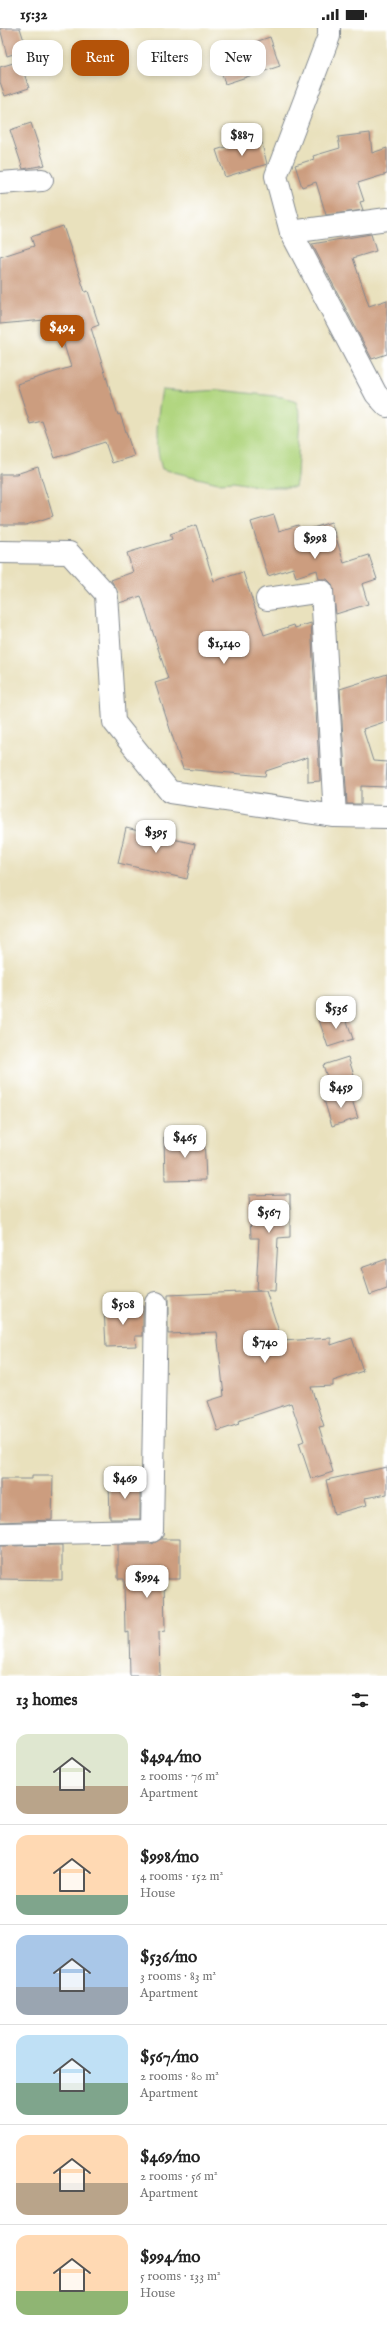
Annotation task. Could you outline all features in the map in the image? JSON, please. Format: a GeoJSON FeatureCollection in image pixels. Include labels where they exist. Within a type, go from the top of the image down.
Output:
{"type":"FeatureCollection","features":[{"type":"Feature","properties":{"kind":"street"},"geometry":{"type":"LineString","coordinates":[[330,28],[329,36],[276,176],[291,232],[383,397]]}},
{"type":"Feature","properties":{"kind":"street"},"geometry":{"type":"LineString","coordinates":[[0,183],[42,180]]}},
{"type":"Feature","properties":{"kind":"street"},"geometry":{"type":"LineString","coordinates":[[291,232],[387,219]]}},
{"type":"Feature","properties":{"kind":"street"},"geometry":{"type":"LineString","coordinates":[[0,552],[69,553],[106,594],[114,722],[170,792],[335,816],[387,817]]}},
{"type":"Feature","properties":{"kind":"street"},"geometry":{"type":"LineString","coordinates":[[267,599],[322,592],[335,816]]}},
{"type":"Feature","properties":{"kind":"street"},"geometry":{"type":"LineString","coordinates":[[0,1534],[152,1531],[156,1303]]}},
{"type":"Feature","properties":{"kind":"green space"},"geometry":{"type":"Polygon","coordinates":[[[162,390],[187,392],[220,390],[283,397],[296,402],[300,414],[297,477],[295,487],[263,487],[233,482],[218,483],[162,469],[159,459],[157,430],[162,390]]]}},
{"type":"Feature","properties":{"kind":"building"},"geometry":{"type":"Polygon","coordinates":[[[0,28],[20,28],[24,40],[12,40],[12,54],[7,56],[0,28]]]}},
{"type":"Feature","properties":{"kind":"building"},"geometry":{"type":"Polygon","coordinates":[[[270,37],[280,66],[266,71],[266,40],[261,40],[270,37]]]}},
{"type":"Feature","properties":{"kind":"building"},"geometry":{"type":"Polygon","coordinates":[[[12,63],[12,76],[25,76],[29,88],[5,96],[0,82],[0,67],[12,63]]]}},
{"type":"Feature","properties":{"kind":"building"},"geometry":{"type":"Polygon","coordinates":[[[223,76],[249,76],[225,84],[223,76]]]}},
{"type":"Feature","properties":{"kind":"building"},"geometry":{"type":"Polygon","coordinates":[[[31,123],[45,165],[23,169],[10,130],[31,123]]]}},
{"type":"Feature","properties":{"kind":"building"},"geometry":{"type":"Polygon","coordinates":[[[370,133],[372,153],[387,148],[387,174],[358,183],[364,201],[360,202],[363,210],[326,215],[316,182],[302,187],[295,165],[314,159],[313,156],[340,148],[338,137],[370,133]]]}},
{"type":"Feature","properties":{"kind":"building"},"geometry":{"type":"Polygon","coordinates":[[[260,136],[267,164],[225,177],[216,150],[260,136]]]}},
{"type":"Feature","properties":{"kind":"building"},"geometry":{"type":"Polygon","coordinates":[[[63,226],[85,292],[88,291],[99,325],[91,328],[118,415],[120,414],[134,456],[112,463],[105,442],[55,458],[42,421],[30,424],[17,384],[71,367],[56,319],[0,324],[0,257],[34,246],[31,237],[63,226]]]}},
{"type":"Feature","properties":{"kind":"building"},"geometry":{"type":"Polygon","coordinates":[[[371,234],[376,251],[353,258],[369,306],[387,300],[387,354],[372,359],[312,244],[371,234]]]}},
{"type":"Feature","properties":{"kind":"building"},"geometry":{"type":"Polygon","coordinates":[[[38,467],[53,516],[26,525],[0,525],[0,474],[16,474],[38,467]]]}},
{"type":"Feature","properties":{"kind":"building"},"geometry":{"type":"Polygon","coordinates":[[[274,515],[279,531],[298,525],[301,532],[331,522],[344,563],[369,555],[377,579],[362,584],[368,604],[336,614],[332,584],[327,579],[319,579],[317,570],[296,577],[293,568],[268,576],[251,522],[274,515]]]}},
{"type":"Feature","properties":{"kind":"building"},"geometry":{"type":"Polygon","coordinates":[[[196,525],[214,581],[243,572],[264,635],[294,625],[295,628],[311,623],[320,781],[308,782],[308,757],[266,771],[265,776],[183,769],[155,683],[168,679],[141,596],[119,603],[118,593],[111,580],[133,572],[127,553],[172,539],[170,534],[196,525]]]}},
{"type":"Feature","properties":{"kind":"building"},"geometry":{"type":"Polygon","coordinates":[[[387,674],[387,721],[363,729],[373,761],[387,762],[386,787],[361,786],[361,804],[347,804],[340,689],[387,674]]]}},
{"type":"Feature","properties":{"kind":"building"},"geometry":{"type":"Polygon","coordinates":[[[126,828],[195,844],[187,879],[118,863],[126,828]]]}},
{"type":"Feature","properties":{"kind":"building"},"geometry":{"type":"Polygon","coordinates":[[[344,1012],[353,1039],[328,1047],[319,1020],[344,1012]]]}},
{"type":"Feature","properties":{"kind":"building"},"geometry":{"type":"Polygon","coordinates":[[[348,1057],[357,1084],[332,1092],[323,1065],[348,1057]]]}},
{"type":"Feature","properties":{"kind":"building"},"geometry":{"type":"Polygon","coordinates":[[[349,1091],[358,1118],[332,1126],[324,1100],[349,1091]]]}},
{"type":"Feature","properties":{"kind":"building"},"geometry":{"type":"Polygon","coordinates":[[[204,1136],[206,1180],[165,1181],[164,1137],[204,1136]]]}},
{"type":"Feature","properties":{"kind":"building"},"geometry":{"type":"Polygon","coordinates":[[[290,1194],[290,1237],[278,1238],[275,1291],[256,1290],[259,1238],[251,1238],[249,1195],[290,1194]]]}},
{"type":"Feature","properties":{"kind":"building"},"geometry":{"type":"Polygon","coordinates":[[[387,1259],[387,1289],[370,1295],[361,1268],[387,1259]]]}},
{"type":"Feature","properties":{"kind":"building"},"geometry":{"type":"Polygon","coordinates":[[[266,1291],[282,1341],[331,1338],[331,1345],[352,1338],[363,1371],[333,1381],[333,1386],[311,1387],[324,1426],[319,1427],[333,1472],[311,1479],[299,1443],[304,1441],[291,1403],[238,1421],[239,1424],[218,1431],[208,1401],[224,1396],[217,1332],[168,1334],[168,1295],[266,1291]]]}},
{"type":"Feature","properties":{"kind":"building"},"geometry":{"type":"Polygon","coordinates":[[[143,1306],[143,1336],[135,1336],[136,1346],[106,1347],[104,1308],[143,1306]]]}},
{"type":"Feature","properties":{"kind":"building"},"geometry":{"type":"Polygon","coordinates":[[[387,1467],[387,1494],[365,1498],[367,1505],[334,1514],[326,1480],[387,1467]]]}},
{"type":"Feature","properties":{"kind":"building"},"geometry":{"type":"Polygon","coordinates":[[[32,1476],[53,1476],[52,1520],[0,1522],[0,1479],[32,1479],[32,1476]]]}},
{"type":"Feature","properties":{"kind":"building"},"geometry":{"type":"Polygon","coordinates":[[[109,1481],[140,1481],[140,1519],[110,1519],[109,1481]]]}},
{"type":"Feature","properties":{"kind":"building"},"geometry":{"type":"Polygon","coordinates":[[[161,1539],[180,1539],[180,1579],[164,1579],[165,1631],[159,1632],[160,1676],[130,1676],[129,1632],[125,1633],[124,1579],[118,1579],[118,1544],[152,1544],[161,1539]]]}},
{"type":"Feature","properties":{"kind":"building"},"geometry":{"type":"Polygon","coordinates":[[[62,1545],[62,1580],[0,1579],[0,1546],[62,1545]]]}}]}
